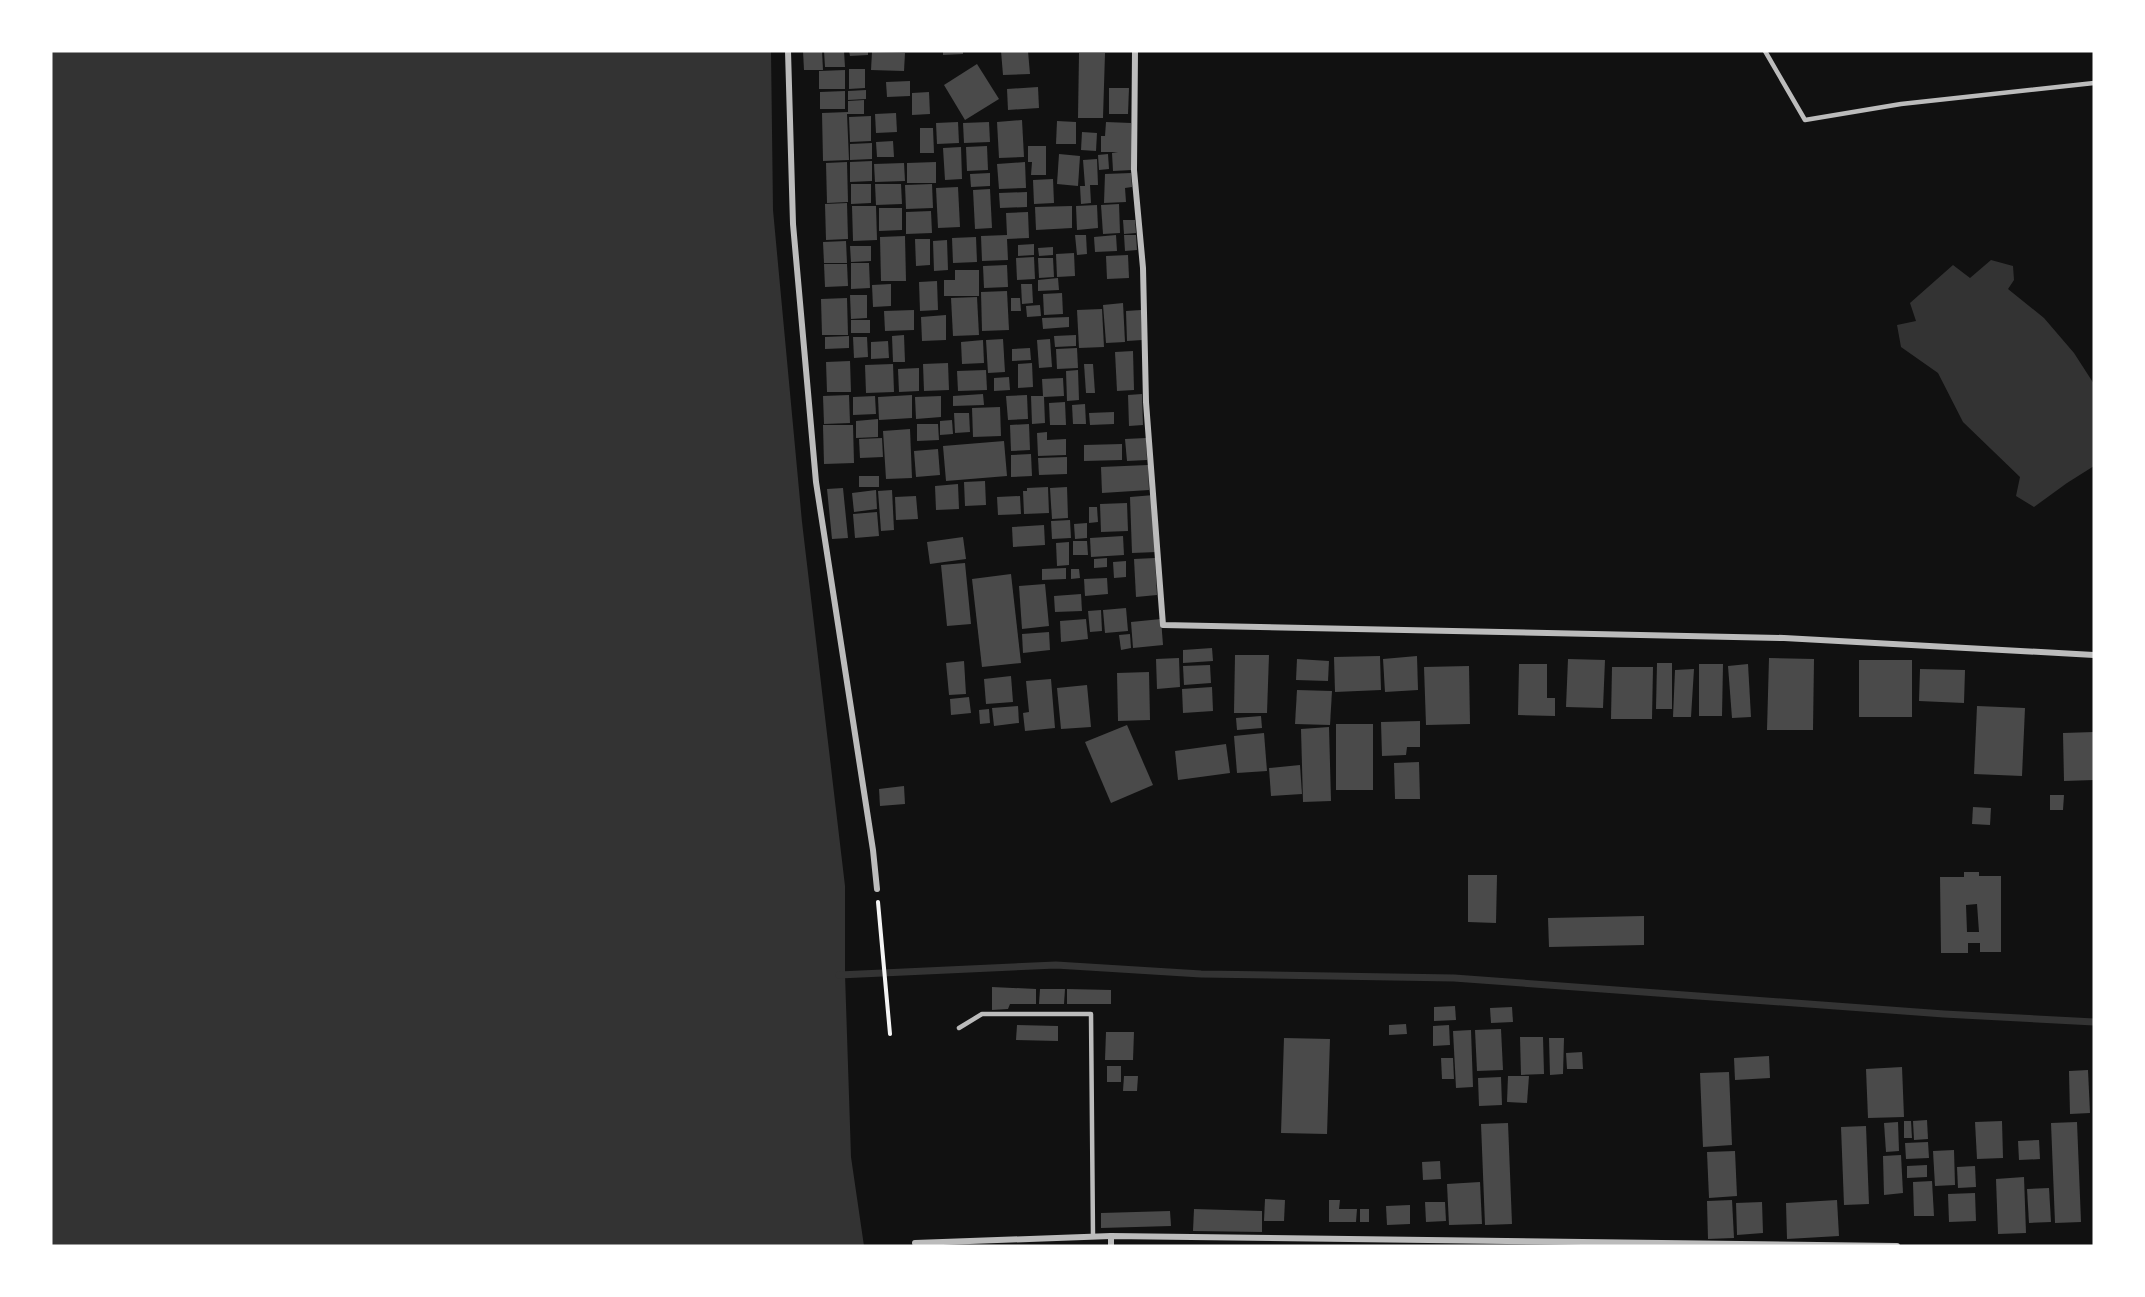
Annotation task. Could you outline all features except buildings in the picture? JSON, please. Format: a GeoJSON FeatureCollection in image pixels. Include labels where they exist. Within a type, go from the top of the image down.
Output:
{"type":"FeatureCollection","features":[{"type":"Feature","properties":{"kind":"street"},"geometry":{"type":"LineString","coordinates":[[788,51],[793,224],[816,482],[873,850],[877,889]]}},
{"type":"Feature","properties":{"kind":"street"},"geometry":{"type":"LineString","coordinates":[[1135,51],[1134,170],[1143,268],[1146,402],[1163,625],[1784,638],[2094,655]]}},
{"type":"Feature","properties":{"kind":"street"},"geometry":{"type":"LineString","coordinates":[[1111,1236],[1111,1246]]}},
{"type":"Feature","properties":{"kind":"street"},"geometry":{"type":"LineString","coordinates":[[915,1243],[1111,1236],[1897,1246]]}},
{"type":"Feature","properties":{"kind":"lane"},"geometry":{"type":"LineString","coordinates":[[1765,51],[1805,120],[1901,104],[2094,83]]}},
{"type":"Feature","properties":{"kind":"lane"},"geometry":{"type":"LineString","coordinates":[[959,1028],[982,1014],[1091,1014],[1093,1236]]}},
{"type":"Feature","properties":{"kind":"path"},"geometry":{"type":"LineString","coordinates":[[877,889],[890,1034]]}},
{"type":"Feature","properties":{"kind":"shaded area"},"geometry":{"type":"Polygon","coordinates":[[[51,51],[771,51],[773,210],[802,522],[845,886],[845,974],[851,1157],[864,1246],[51,1246],[51,51]]]}},
{"type":"Feature","properties":{"kind":"shaded area"},"geometry":{"type":"Polygon","coordinates":[[[1991,260],[2013,266],[2014,280],[2008,289],[2044,318],[2074,353],[2094,384],[2094,466],[2034,507],[2016,496],[2020,477],[1963,422],[1938,373],[1901,347],[1897,325],[1916,321],[1910,303],[1953,265],[1970,278],[1991,260]]]}},
{"type":"Feature","properties":{"kind":"waterway"},"geometry":{"type":"LineString","coordinates":[[839,975],[1056,965],[1201,974],[1454,978],[1944,1014],[2094,1022]]}}]}
